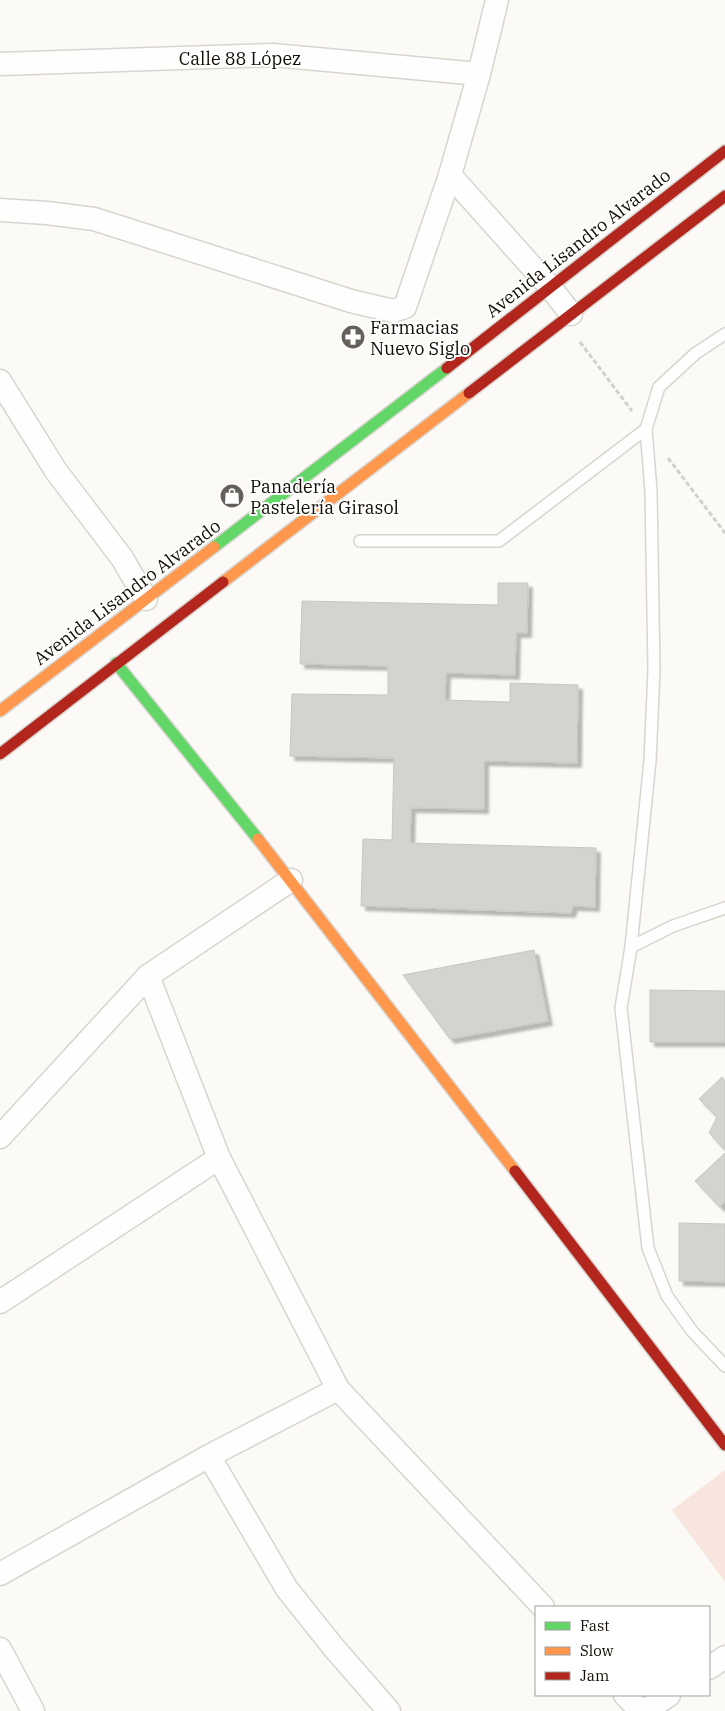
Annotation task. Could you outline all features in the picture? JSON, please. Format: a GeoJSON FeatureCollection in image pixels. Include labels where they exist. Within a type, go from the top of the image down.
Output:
{"type":"FeatureCollection","features":[{"type":"Feature","properties":{"kind":"street"},"geometry":{"type":"LineString","coordinates":[[0,210],[94,219],[350,301],[393,311],[404,307],[450,175],[479,74],[497,0]]}},
{"type":"Feature","properties":{"kind":"street","name":"Calle 88 López"},"geometry":{"type":"LineString","coordinates":[[0,64],[273,55],[479,74]]}},
{"type":"Feature","properties":{"kind":"street","name":"Avenida Lisandro Alvarado"},"geometry":{"type":"LineString","coordinates":[[0,711],[345,447],[725,151]]}},
{"type":"Feature","properties":{"kind":"street"},"geometry":{"type":"LineString","coordinates":[[450,175],[571,314]]}},
{"type":"Feature","properties":{"kind":"street"},"geometry":{"type":"LineString","coordinates":[[0,754],[725,196]]}},
{"type":"Feature","properties":{"kind":"street"},"geometry":{"type":"LineString","coordinates":[[0,381],[56,471],[122,558],[146,598]]}},
{"type":"Feature","properties":{"kind":"street"},"geometry":{"type":"LineString","coordinates":[[116,663],[291,880],[725,1445]]}},
{"type":"Feature","properties":{"kind":"street"},"geometry":{"type":"LineString","coordinates":[[0,1137],[148,976],[291,880]]}},
{"type":"Feature","properties":{"kind":"street"},"geometry":{"type":"LineString","coordinates":[[148,976],[219,1158],[338,1389],[542,1606]]}},
{"type":"Feature","properties":{"kind":"street"},"geometry":{"type":"LineString","coordinates":[[0,1302],[219,1158]]}},
{"type":"Feature","properties":{"kind":"street"},"geometry":{"type":"LineString","coordinates":[[0,1574],[209,1456],[338,1389]]}},
{"type":"Feature","properties":{"kind":"street"},"geometry":{"type":"LineString","coordinates":[[209,1456],[287,1589],[334,1648],[389,1711]]}},
{"type":"Feature","properties":{"kind":"street"},"geometry":{"type":"LineString","coordinates":[[0,1649],[33,1711]]}},
{"type":"Feature","properties":{"kind":"street"},"geometry":{"type":"LineString","coordinates":[[710,1667],[725,1656]]}},
{"type":"Feature","properties":{"kind":"street"},"geometry":{"type":"LineString","coordinates":[[627,1696],[641,1711]]}},
{"type":"Feature","properties":{"kind":"street"},"geometry":{"type":"LineString","coordinates":[[645,1711],[668,1696]]}},
{"type":"Feature","properties":{"kind":"lane"},"geometry":{"type":"LineString","coordinates":[[725,334],[696,354],[659,387],[646,430],[651,491],[654,670],[649,770],[631,947],[621,1008],[648,1248],[667,1296],[692,1331],[725,1366]]}},
{"type":"Feature","properties":{"kind":"lane"},"geometry":{"type":"LineString","coordinates":[[360,541],[499,541],[646,430]]}},
{"type":"Feature","properties":{"kind":"lane"},"geometry":{"type":"LineString","coordinates":[[631,947],[673,926],[725,908]]}},
{"type":"Feature","properties":{"kind":"shaded area"},"geometry":{"type":"Polygon","coordinates":[[[725,1470],[725,1582],[672,1510],[725,1470]]]}},
{"type":"Feature","properties":{"kind":"building"},"geometry":{"type":"Polygon","coordinates":[[[498,583],[528,583],[527,633],[516,633],[515,675],[446,673],[445,700],[510,702],[510,683],[578,685],[577,763],[484,761],[484,809],[411,808],[410,843],[596,848],[595,907],[573,906],[571,913],[361,906],[363,839],[392,840],[394,758],[290,756],[292,694],[388,695],[388,666],[300,664],[302,601],[498,605],[498,583]]]}},
{"type":"Feature","properties":{"kind":"building"},"geometry":{"type":"Polygon","coordinates":[[[534,950],[548,1021],[450,1039],[403,975],[534,950]]]}},
{"type":"Feature","properties":{"kind":"building"},"geometry":{"type":"Polygon","coordinates":[[[650,990],[725,991],[725,1042],[650,1042],[650,990]]]}},
{"type":"Feature","properties":{"kind":"building"},"geometry":{"type":"Polygon","coordinates":[[[722,1077],[725,1081],[725,1150],[709,1133],[717,1117],[699,1099],[722,1077]]]}},
{"type":"Feature","properties":{"kind":"building"},"geometry":{"type":"Polygon","coordinates":[[[725,1153],[725,1202],[720,1207],[695,1181],[725,1153]]]}},
{"type":"Feature","properties":{"kind":"building"},"geometry":{"type":"Polygon","coordinates":[[[679,1223],[725,1224],[725,1282],[679,1281],[679,1223]]]}},
{"type":"Feature","properties":{"kind":"traffic: fast"},"geometry":{"type":"LineString","coordinates":[[214,547],[447,368]]}},
{"type":"Feature","properties":{"kind":"traffic: fast"},"geometry":{"type":"LineString","coordinates":[[116,663],[258,839]]}},
{"type":"Feature","properties":{"kind":"traffic: slow"},"geometry":{"type":"LineString","coordinates":[[223,582],[469,393]]}},
{"type":"Feature","properties":{"kind":"traffic: slow"},"geometry":{"type":"LineString","coordinates":[[0,711],[214,547]]}},
{"type":"Feature","properties":{"kind":"traffic: slow"},"geometry":{"type":"LineString","coordinates":[[258,839],[515,1171]]}},
{"type":"Feature","properties":{"kind":"traffic: jam"},"geometry":{"type":"LineString","coordinates":[[447,368],[725,151]]}},
{"type":"Feature","properties":{"kind":"traffic: jam"},"geometry":{"type":"LineString","coordinates":[[469,393],[725,196]]}},
{"type":"Feature","properties":{"kind":"traffic: jam"},"geometry":{"type":"LineString","coordinates":[[0,754],[223,582]]}},
{"type":"Feature","properties":{"kind":"traffic: jam"},"geometry":{"type":"LineString","coordinates":[[515,1171],[725,1445]]}},
{"type":"Feature","properties":{"kind":"place","name":"Farmacias Nuevo Siglo"},"geometry":{"type":"Point","coordinates":[353,337]}},
{"type":"Feature","properties":{"kind":"place","name":"Panadería Pastelería Girasol"},"geometry":{"type":"Point","coordinates":[232,496]}}]}
